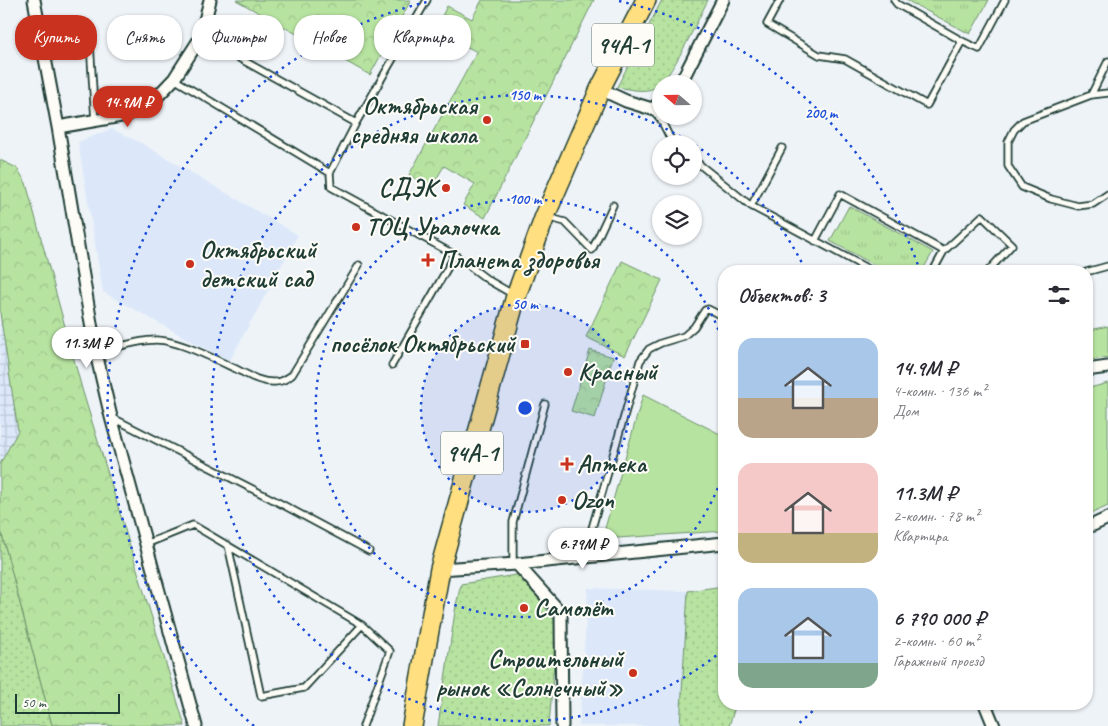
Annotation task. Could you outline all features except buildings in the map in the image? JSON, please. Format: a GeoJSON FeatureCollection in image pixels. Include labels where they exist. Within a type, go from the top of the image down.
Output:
{"type":"FeatureCollection","features":[{"type":"Feature","properties":{"kind":"main road","name":"94А-1"},"geometry":{"type":"LineString","coordinates":[[412,726],[440,570],[516,296],[546,216],[600,89],[646,0]]}},
{"type":"Feature","properties":{"kind":"street"},"geometry":{"type":"LineString","coordinates":[[34,0],[58,127],[96,353],[111,417],[196,726]]}},
{"type":"Feature","properties":{"kind":"street"},"geometry":{"type":"LineString","coordinates":[[207,15],[210,0]]}},
{"type":"Feature","properties":{"kind":"street"},"geometry":{"type":"LineString","coordinates":[[685,75],[723,0]]}},
{"type":"Feature","properties":{"kind":"street"},"geometry":{"type":"LineString","coordinates":[[58,127],[128,115],[154,101],[174,80],[192,52]]}},
{"type":"Feature","properties":{"kind":"street"},"geometry":{"type":"LineString","coordinates":[[600,89],[626,101],[652,104]]}},
{"type":"Feature","properties":{"kind":"street"},"geometry":{"type":"LineString","coordinates":[[1093,369],[1108,367]]}},
{"type":"Feature","properties":{"kind":"street"},"geometry":{"type":"LineString","coordinates":[[1093,525],[1108,518]]}},
{"type":"Feature","properties":{"kind":"street"},"geometry":{"type":"LineString","coordinates":[[440,570],[718,544]]}},
{"type":"Feature","properties":{"kind":"street"},"geometry":{"type":"LineString","coordinates":[[515,564],[560,612],[562,726]]}},
{"type":"Feature","properties":{"kind":"street"},"geometry":{"type":"LineString","coordinates":[[987,710],[994,726]]}},
{"type":"Feature","properties":{"kind":"lane"},"geometry":{"type":"LineString","coordinates":[[427,0],[356,123],[330,173],[331,187],[454,255],[488,280],[516,296]]}},
{"type":"Feature","properties":{"kind":"lane"},"geometry":{"type":"LineString","coordinates":[[780,0],[766,24],[819,55],[845,59],[927,105],[962,42]]}},
{"type":"Feature","properties":{"kind":"lane"},"geometry":{"type":"LineString","coordinates":[[894,0],[897,4],[962,42],[979,49],[1005,0]]}},
{"type":"Feature","properties":{"kind":"lane"},"geometry":{"type":"LineString","coordinates":[[91,60],[95,121]]}},
{"type":"Feature","properties":{"kind":"lane"},"geometry":{"type":"LineString","coordinates":[[243,60],[356,123]]}},
{"type":"Feature","properties":{"kind":"lane"},"geometry":{"type":"LineString","coordinates":[[1091,95],[1108,61]]}},
{"type":"Feature","properties":{"kind":"lane"},"geometry":{"type":"LineString","coordinates":[[174,80],[330,173]]}},
{"type":"Feature","properties":{"kind":"lane"},"geometry":{"type":"LineString","coordinates":[[1108,93],[1091,95],[1023,121],[1014,130],[1008,142],[1008,166],[1022,187],[1051,199],[1078,206],[1093,204],[1108,194]]}},
{"type":"Feature","properties":{"kind":"lane"},"geometry":{"type":"LineString","coordinates":[[751,206],[782,148]]}},
{"type":"Feature","properties":{"kind":"lane"},"geometry":{"type":"LineString","coordinates":[[702,166],[751,206],[861,265]]}},
{"type":"Feature","properties":{"kind":"lane"},"geometry":{"type":"LineString","coordinates":[[815,241],[840,194],[944,251]]}},
{"type":"Feature","properties":{"kind":"lane"},"geometry":{"type":"LineString","coordinates":[[546,216],[565,222],[592,250],[613,205]]}},
{"type":"Feature","properties":{"kind":"lane"},"geometry":{"type":"LineString","coordinates":[[936,265],[944,251],[982,216],[1012,245],[994,265]]}},
{"type":"Feature","properties":{"kind":"lane"},"geometry":{"type":"LineString","coordinates":[[392,366],[454,255]]}},
{"type":"Feature","properties":{"kind":"lane"},"geometry":{"type":"LineString","coordinates":[[96,353],[139,342],[157,340],[200,352],[261,381],[274,382],[284,380],[292,375],[359,265]]}},
{"type":"Feature","properties":{"kind":"lane"},"geometry":{"type":"LineString","coordinates":[[1093,270],[1108,266]]}},
{"type":"Feature","properties":{"kind":"lane"},"geometry":{"type":"LineString","coordinates":[[584,556],[640,361],[649,349],[684,336],[694,327],[705,310],[708,309],[718,314]]}},
{"type":"Feature","properties":{"kind":"lane"},"geometry":{"type":"LineString","coordinates":[[515,564],[514,522],[545,404]]}},
{"type":"Feature","properties":{"kind":"lane"},"geometry":{"type":"LineString","coordinates":[[111,417],[264,494],[369,551]]}},
{"type":"Feature","properties":{"kind":"lane"},"geometry":{"type":"LineString","coordinates":[[146,544],[193,525],[362,625],[390,651],[362,726]]}},
{"type":"Feature","properties":{"kind":"lane"},"geometry":{"type":"LineString","coordinates":[[228,545],[262,696],[304,688],[362,625]]}},
{"type":"Feature","properties":{"kind":"shaded area","name":"Октябрьский детский сад"},"geometry":{"type":"Polygon","coordinates":[[[112,129],[141,143],[298,235],[229,362],[103,292],[78,142],[112,129]]]}},
{"type":"Feature","properties":{"kind":"shaded area"},"geometry":{"type":"Polygon","coordinates":[[[0,313],[18,431],[0,464],[0,313]]]}},
{"type":"Feature","properties":{"kind":"shaded area","name":"Строительный рынок «Солнечный»"},"geometry":{"type":"Polygon","coordinates":[[[588,588],[688,591],[680,726],[579,726],[588,588]]]}},
{"type":"Feature","properties":{"kind":"green space"},"geometry":{"type":"Polygon","coordinates":[[[236,0],[411,0],[403,15],[374,15],[374,60],[378,60],[370,75],[343,60],[364,60],[364,15],[294,15],[294,32],[284,27],[284,15],[263,15],[236,0]]]}},
{"type":"Feature","properties":{"kind":"green space","name":"Октябрьская средняя школа"},"geometry":{"type":"Polygon","coordinates":[[[482,0],[594,0],[485,218],[463,205],[475,184],[444,166],[431,188],[409,175],[477,52],[471,49],[472,19],[482,0]]]}},
{"type":"Feature","properties":{"kind":"green space"},"geometry":{"type":"Polygon","coordinates":[[[662,0],[708,0],[676,62],[667,75],[652,75],[652,89],[636,90],[617,87],[662,0]]]}},
{"type":"Feature","properties":{"kind":"green space"},"geometry":{"type":"Polygon","coordinates":[[[906,0],[989,0],[970,34],[906,0]]]}},
{"type":"Feature","properties":{"kind":"green space","name":"Октябрьская средняя школа"},"geometry":{"type":"Polygon","coordinates":[[[447,6],[464,15],[442,15],[447,6]]]}},
{"type":"Feature","properties":{"kind":"green space"},"geometry":{"type":"Polygon","coordinates":[[[0,160],[17,168],[26,183],[82,389],[185,726],[52,725],[0,527],[0,464],[18,431],[0,313],[0,160]]]}},
{"type":"Feature","properties":{"kind":"green space"},"geometry":{"type":"Polygon","coordinates":[[[849,206],[933,252],[925,265],[875,265],[830,241],[849,206]]]}},
{"type":"Feature","properties":{"kind":"green space"},"geometry":{"type":"Polygon","coordinates":[[[622,261],[662,280],[625,356],[586,337],[622,261]]]}},
{"type":"Feature","properties":{"kind":"green space"},"geometry":{"type":"Polygon","coordinates":[[[1108,326],[1108,357],[1093,360],[1093,329],[1108,326]]]}},
{"type":"Feature","properties":{"kind":"green space"},"geometry":{"type":"Polygon","coordinates":[[[590,350],[613,357],[595,418],[571,411],[590,350]]]}},
{"type":"Feature","properties":{"kind":"green space"},"geometry":{"type":"Polygon","coordinates":[[[1108,383],[1108,506],[1093,513],[1093,387],[1108,383]]]}},
{"type":"Feature","properties":{"kind":"green space"},"geometry":{"type":"Polygon","coordinates":[[[643,395],[718,433],[718,531],[602,539],[643,395]]]}},
{"type":"Feature","properties":{"kind":"green space"},"geometry":{"type":"Polygon","coordinates":[[[0,527],[52,725],[52,726],[0,726],[0,527]]]}},
{"type":"Feature","properties":{"kind":"green space"},"geometry":{"type":"Polygon","coordinates":[[[522,574],[557,624],[549,726],[438,726],[456,605],[461,584],[522,574]]]}},
{"type":"Feature","properties":{"kind":"green space"},"geometry":{"type":"Polygon","coordinates":[[[718,587],[718,710],[734,710],[729,726],[680,726],[688,591],[718,587]]]}},
{"type":"Feature","properties":{"kind":"place","name":"Октябрьская средняя школа"},"geometry":{"type":"Point","coordinates":[487,120]}},
{"type":"Feature","properties":{"kind":"place","name":"СДЭК"},"geometry":{"type":"Point","coordinates":[446,188]}},
{"type":"Feature","properties":{"kind":"place","name":"ТОЦ Уралочка"},"geometry":{"type":"Point","coordinates":[356,227]}},
{"type":"Feature","properties":{"kind":"place","name":"Планета здоровья"},"geometry":{"type":"Point","coordinates":[428,260]}},
{"type":"Feature","properties":{"kind":"place","name":"Октябрьский детский сад"},"geometry":{"type":"Point","coordinates":[190,264]}},
{"type":"Feature","properties":{"kind":"place","name":"посёлок Октябрьский"},"geometry":{"type":"Point","coordinates":[525,344]}},
{"type":"Feature","properties":{"kind":"place","name":"Красный"},"geometry":{"type":"Point","coordinates":[568,372]}},
{"type":"Feature","properties":{"kind":"place","name":"Аптека"},"geometry":{"type":"Point","coordinates":[567,464]}},
{"type":"Feature","properties":{"kind":"place","name":"Ozon"},"geometry":{"type":"Point","coordinates":[562,500]}},
{"type":"Feature","properties":{"kind":"place","name":"Самолёт"},"geometry":{"type":"Point","coordinates":[524,608]}},
{"type":"Feature","properties":{"kind":"place","name":"Строительный рынок «Солнечный»"},"geometry":{"type":"Point","coordinates":[633,673]}}]}
